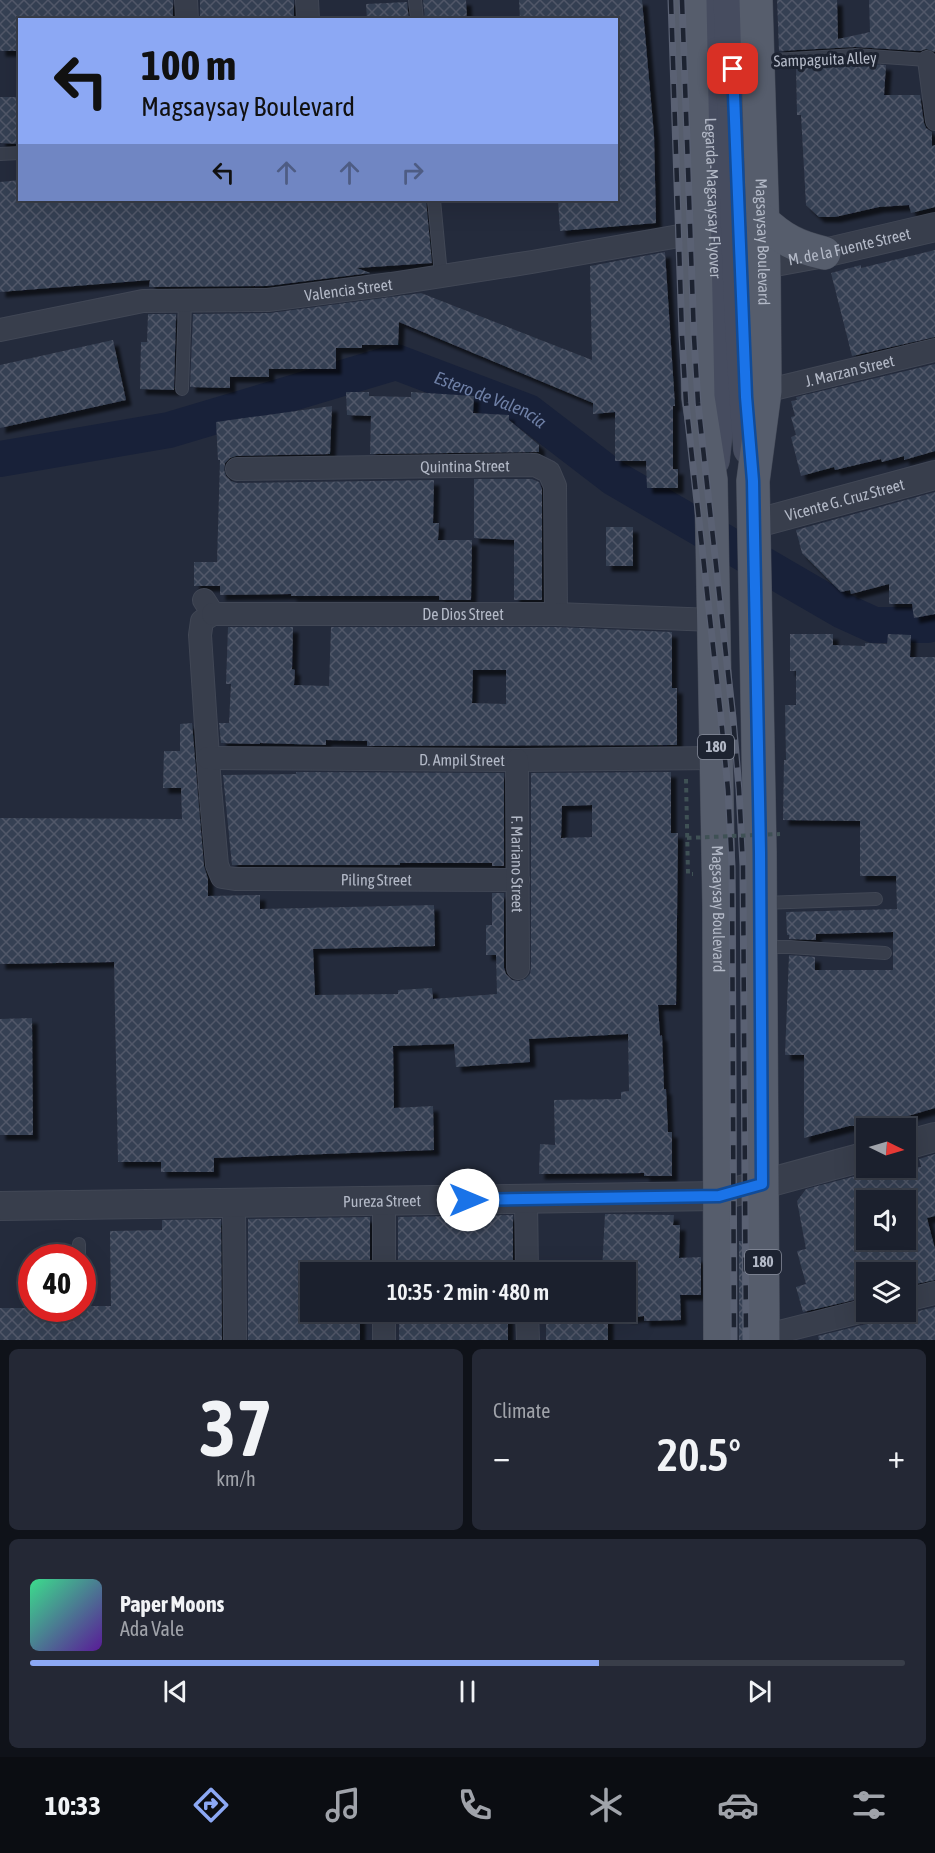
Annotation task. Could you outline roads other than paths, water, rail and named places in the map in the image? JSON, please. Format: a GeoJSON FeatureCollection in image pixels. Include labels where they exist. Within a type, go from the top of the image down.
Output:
{"type":"FeatureCollection","features":[{"type":"Feature","properties":{"kind":"main road","name":"Magsaysay Boulevard"},"geometry":{"type":"LineString","coordinates":[[690,0],[698,398],[711,480],[719,907],[720,1340]]}},
{"type":"Feature","properties":{"kind":"main road","name":"Legarda-Magsaysay Flyover"},"geometry":{"type":"LineString","coordinates":[[707,0],[744,395]]}},
{"type":"Feature","properties":{"kind":"main road","name":"Legarda-Magsaysay Flyover"},"geometry":{"type":"LineString","coordinates":[[730,0],[744,395]]}},
{"type":"Feature","properties":{"kind":"main road","name":"Magsaysay Boulevard"},"geometry":{"type":"LineString","coordinates":[[711,480],[744,395],[764,264],[756,0]]}},
{"type":"Feature","properties":{"kind":"main road"},"geometry":{"type":"LineString","coordinates":[[762,220],[790,242],[824,253]]}},
{"type":"Feature","properties":{"kind":"main road","name":"Magsaysay Boulevard"},"geometry":{"type":"LineString","coordinates":[[744,395],[753,481],[756,602],[763,1338]]}},
{"type":"Feature","properties":{"kind":"street"},"geometry":{"type":"LineString","coordinates":[[186,0],[187,18]]}},
{"type":"Feature","properties":{"kind":"street"},"geometry":{"type":"LineString","coordinates":[[307,0],[308,18]]}},
{"type":"Feature","properties":{"kind":"street"},"geometry":{"type":"LineString","coordinates":[[927,60],[935,121]]}},
{"type":"Feature","properties":{"kind":"street","name":"M. de la Fuente Street"},"geometry":{"type":"LineString","coordinates":[[764,264],[824,253],[935,226]]}},
{"type":"Feature","properties":{"kind":"street","name":"Valencia Street"},"geometry":{"type":"LineString","coordinates":[[0,330],[143,301],[268,300],[391,284],[696,233]]}},
{"type":"Feature","properties":{"kind":"street","name":"J. Marzan Street"},"geometry":{"type":"LineString","coordinates":[[744,395],[935,350]]}},
{"type":"Feature","properties":{"kind":"street","name":"Quintina Street"},"geometry":{"type":"LineString","coordinates":[[237,469],[535,465],[549,472],[555,486],[556,614]]}},
{"type":"Feature","properties":{"kind":"street","name":"Vicente G. Cruz Street"},"geometry":{"type":"LineString","coordinates":[[754,529],[935,474]]}},
{"type":"Feature","properties":{"kind":"street","name":"De Dios Street"},"geometry":{"type":"LineString","coordinates":[[208,758],[200,635],[202,621],[208,607],[556,614],[714,620]]}},
{"type":"Feature","properties":{"kind":"street","name":"D. Ampil Street"},"geometry":{"type":"LineString","coordinates":[[208,758],[518,760],[716,758]]}},
{"type":"Feature","properties":{"kind":"street","name":"Piling Street"},"geometry":{"type":"LineString","coordinates":[[208,758],[217,865],[222,877],[235,879],[518,880]]}},
{"type":"Feature","properties":{"kind":"street","name":"F. Mariano Street"},"geometry":{"type":"LineString","coordinates":[[518,760],[518,968]]}},
{"type":"Feature","properties":{"kind":"street"},"geometry":{"type":"LineString","coordinates":[[916,1142],[935,1137]]}},
{"type":"Feature","properties":{"kind":"street","name":"Pureza Street"},"geometry":{"type":"LineString","coordinates":[[0,1206],[719,1196],[856,1159]]}},
{"type":"Feature","properties":{"kind":"street"},"geometry":{"type":"LineString","coordinates":[[526,1200],[527,1262]]}},
{"type":"Feature","properties":{"kind":"street"},"geometry":{"type":"LineString","coordinates":[[384,1201],[384,1262]]}},
{"type":"Feature","properties":{"kind":"street"},"geometry":{"type":"LineString","coordinates":[[234,1204],[235,1340]]}},
{"type":"Feature","properties":{"kind":"street"},"geometry":{"type":"LineString","coordinates":[[916,1298],[935,1293]]}},
{"type":"Feature","properties":{"kind":"street"},"geometry":{"type":"LineString","coordinates":[[763,1338],[856,1313]]}},
{"type":"Feature","properties":{"kind":"street"},"geometry":{"type":"LineString","coordinates":[[384,1322],[384,1340]]}},
{"type":"Feature","properties":{"kind":"street"},"geometry":{"type":"LineString","coordinates":[[527,1322],[528,1340]]}},
{"type":"Feature","properties":{"kind":"lane"},"geometry":{"type":"LineString","coordinates":[[415,0],[417,18]]}},
{"type":"Feature","properties":{"kind":"lane","name":"Sampaguita Alley"},"geometry":{"type":"LineString","coordinates":[[759,61],[855,55],[927,60]]}},
{"type":"Feature","properties":{"kind":"lane"},"geometry":{"type":"LineString","coordinates":[[0,154],[18,153]]}},
{"type":"Feature","properties":{"kind":"lane"},"geometry":{"type":"LineString","coordinates":[[434,201],[441,275]]}},
{"type":"Feature","properties":{"kind":"lane"},"geometry":{"type":"LineString","coordinates":[[182,389],[185,301]]}},
{"type":"Feature","properties":{"kind":"lane"},"geometry":{"type":"LineString","coordinates":[[760,903],[876,900]]}},
{"type":"Feature","properties":{"kind":"lane"},"geometry":{"type":"LineString","coordinates":[[760,947],[885,953]]}},
{"type":"Feature","properties":{"kind":"waterway","name":"Estero de Valencia"},"geometry":{"type":"LineString","coordinates":[[0,459],[169,430],[396,362],[528,412],[614,478],[841,610],[874,625],[928,625],[935,621]]}},
{"type":"Feature","properties":{"kind":"railway"},"geometry":{"type":"LineString","coordinates":[[671,0],[686,403],[721,718],[732,867],[734,1340]]}},
{"type":"Feature","properties":{"kind":"railway"},"geometry":{"type":"LineString","coordinates":[[682,0],[698,403],[733,718],[743,866],[746,1340]]}}]}
